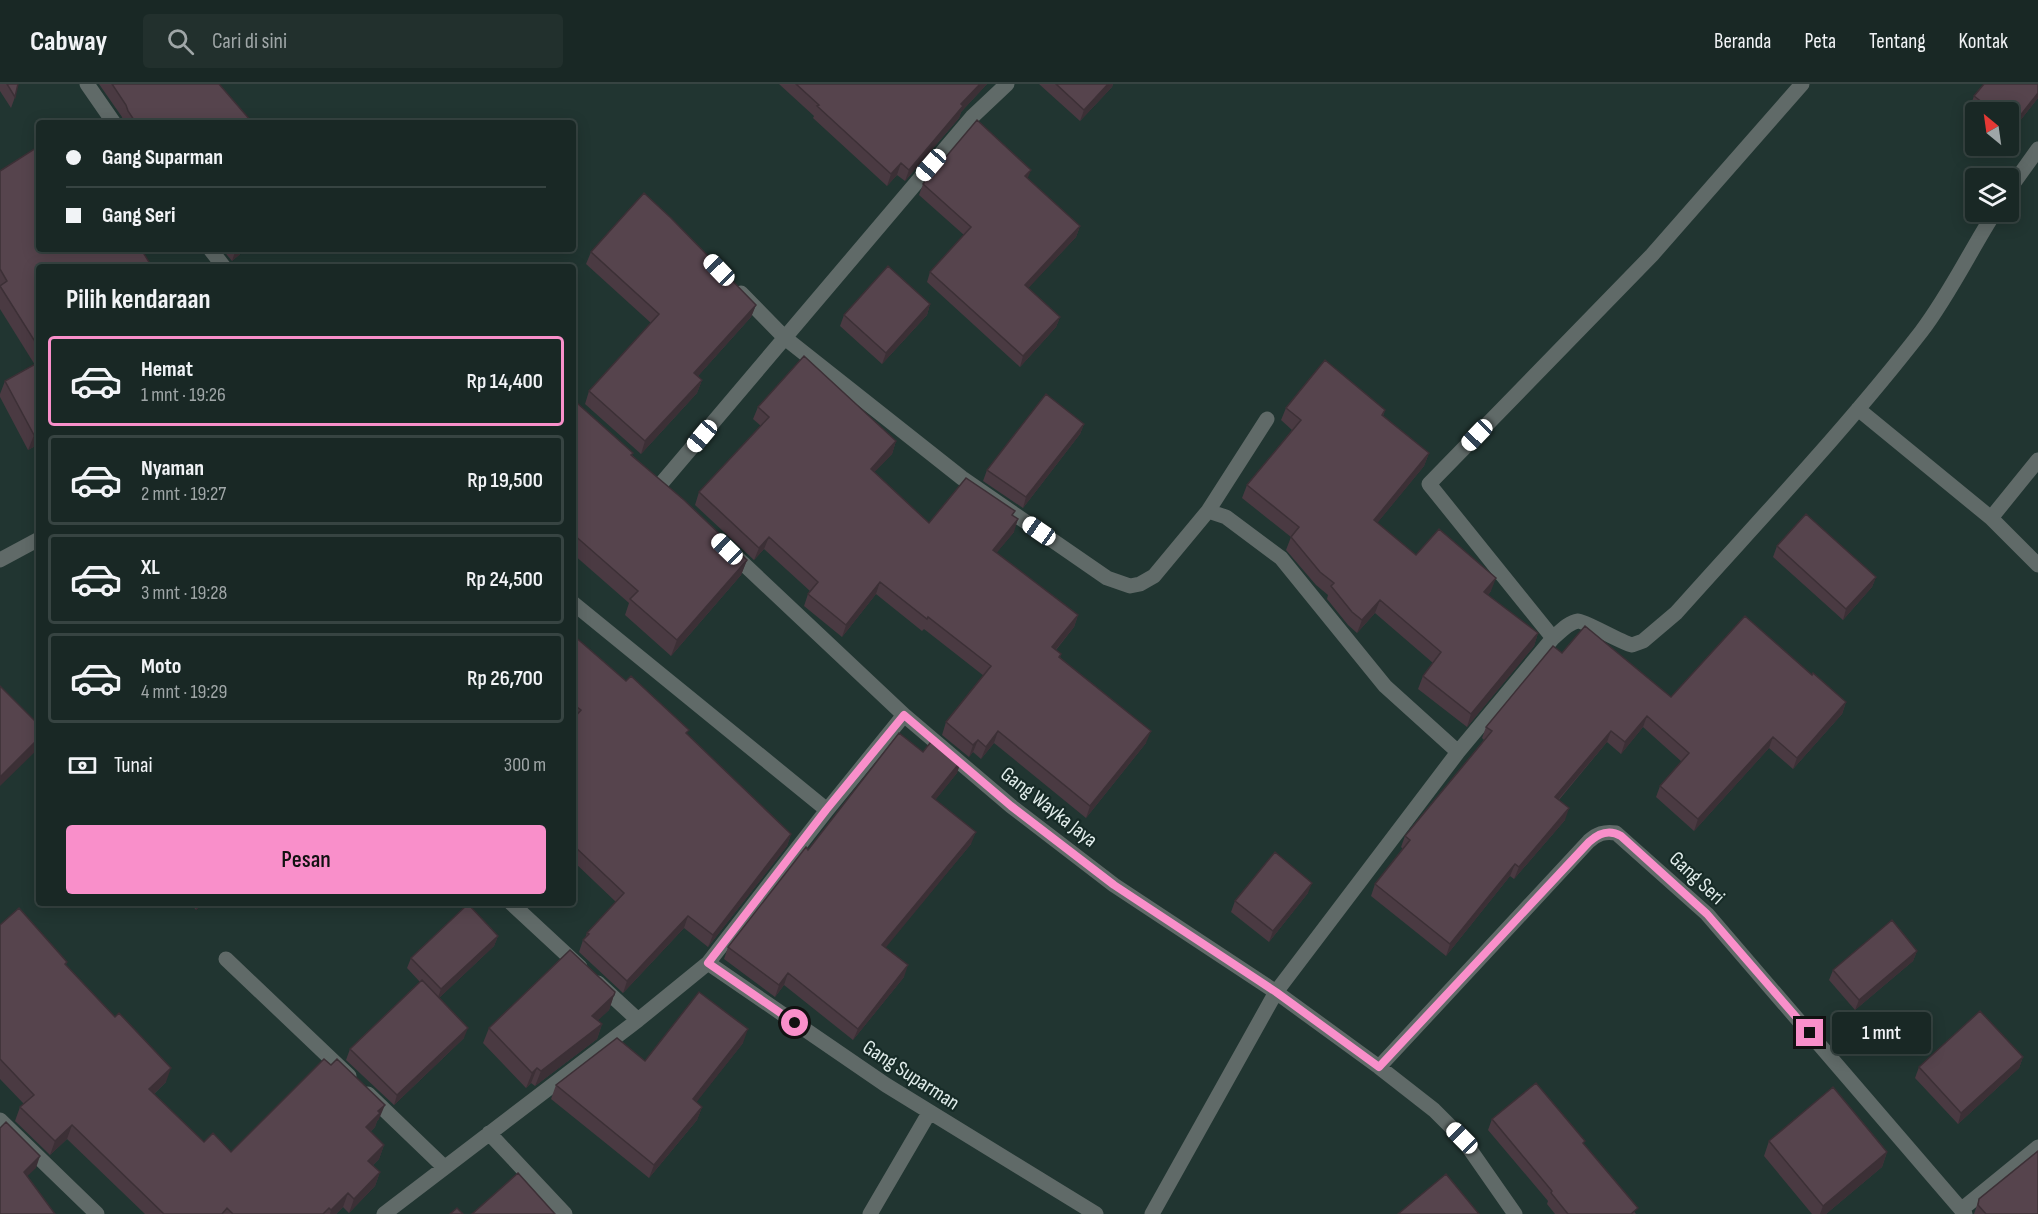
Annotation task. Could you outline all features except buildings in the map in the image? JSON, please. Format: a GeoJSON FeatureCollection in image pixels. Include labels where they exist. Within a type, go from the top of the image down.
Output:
{"type":"FeatureCollection","features":[{"type":"Feature","properties":{"kind":"street"},"geometry":{"type":"LineString","coordinates":[[87,84],[112,120]]}},
{"type":"Feature","properties":{"kind":"street"},"geometry":{"type":"LineString","coordinates":[[660,486],[972,117],[1007,84]]}},
{"type":"Feature","properties":{"kind":"street"},"geometry":{"type":"LineString","coordinates":[[1553,638],[1429,484],[1653,255],[1802,84]]}},
{"type":"Feature","properties":{"kind":"street"},"geometry":{"type":"LineString","coordinates":[[2019,176],[2038,149]]}},
{"type":"Feature","properties":{"kind":"street"},"geometry":{"type":"LineString","coordinates":[[1152,1214],[1276,992],[1458,752],[1553,638],[1578,621],[1632,645],[1643,640],[1676,612],[1858,409],[1922,330],[1946,296],[1989,222]]}},
{"type":"Feature","properties":{"kind":"street"},"geometry":{"type":"LineString","coordinates":[[212,252],[222,264]]}},
{"type":"Feature","properties":{"kind":"street"},"geometry":{"type":"LineString","coordinates":[[727,279],[785,338],[962,478],[1096,571],[1123,585],[1140,585],[1154,576],[1208,511],[1268,419]]}},
{"type":"Feature","properties":{"kind":"street"},"geometry":{"type":"LineString","coordinates":[[1858,409],[1991,518],[2038,565]]}},
{"type":"Feature","properties":{"kind":"street"},"geometry":{"type":"LineString","coordinates":[[1991,518],[2038,460]]}},
{"type":"Feature","properties":{"kind":"street"},"geometry":{"type":"LineString","coordinates":[[1208,511],[1236,524],[1281,558],[1385,686],[1458,752]]}},
{"type":"Feature","properties":{"kind":"street"},"geometry":{"type":"LineString","coordinates":[[0,560],[36,541]]}},
{"type":"Feature","properties":{"kind":"street","name":"Gang Wayka Jaya"},"geometry":{"type":"LineString","coordinates":[[718,541],[904,715],[1011,806],[1114,885],[1276,992],[1434,1110],[1462,1138],[1515,1214]]}},
{"type":"Feature","properties":{"kind":"street"},"geometry":{"type":"LineString","coordinates":[[576,605],[826,810]]}},
{"type":"Feature","properties":{"kind":"street"},"geometry":{"type":"LineString","coordinates":[[384,1214],[638,1020],[708,963],[826,810],[904,715]]}},
{"type":"Feature","properties":{"kind":"street","name":"Gang Seri"},"geometry":{"type":"LineString","coordinates":[[1379,1067],[1589,842],[1605,832],[1616,833],[1707,914],[1964,1212]]}},
{"type":"Feature","properties":{"kind":"street"},"geometry":{"type":"LineString","coordinates":[[514,906],[638,1020]]}},
{"type":"Feature","properties":{"kind":"street"},"geometry":{"type":"LineString","coordinates":[[226,959],[444,1167]]}},
{"type":"Feature","properties":{"kind":"street","name":"Gang Suparman"},"geometry":{"type":"LineString","coordinates":[[708,963],[929,1113],[1096,1214]]}},
{"type":"Feature","properties":{"kind":"street"},"geometry":{"type":"LineString","coordinates":[[870,1214],[929,1113]]}},
{"type":"Feature","properties":{"kind":"street"},"geometry":{"type":"LineString","coordinates":[[0,1120],[97,1214]]}},
{"type":"Feature","properties":{"kind":"street"},"geometry":{"type":"LineString","coordinates":[[489,1133],[565,1214]]}},
{"type":"Feature","properties":{"kind":"street"},"geometry":{"type":"LineString","coordinates":[[1964,1212],[2038,1147]]}},
{"type":"Feature","properties":{"kind":"route"},"geometry":{"type":"LineString","coordinates":[[795,1023],[708,963],[826,810],[904,715],[1011,806],[1114,885],[1276,992],[1379,1067],[1589,842],[1605,832],[1621,836],[1707,914],[1810,1033]]}}]}
